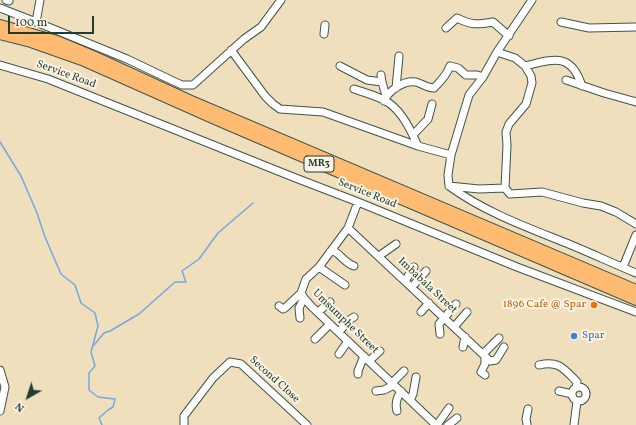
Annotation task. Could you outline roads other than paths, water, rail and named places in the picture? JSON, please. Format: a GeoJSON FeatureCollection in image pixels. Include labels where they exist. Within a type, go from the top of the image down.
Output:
{"type":"FeatureCollection","features":[{"type":"Feature","properties":{"kind":"highway","name":"MR3"},"geometry":{"type":"LineString","coordinates":[[0,25],[57,41],[189,100],[636,290]]}},
{"type":"Feature","properties":{"kind":"highway","name":"MR3"},"geometry":{"type":"LineString","coordinates":[[0,34],[31,42],[82,60],[217,120],[636,300]]}},
{"type":"Feature","properties":{"kind":"street"},"geometry":{"type":"LineString","coordinates":[[0,8],[127,59],[182,85],[193,85],[231,50],[261,27],[281,0]]}},
{"type":"Feature","properties":{"kind":"street"},"geometry":{"type":"LineString","coordinates":[[449,186],[448,174],[451,155],[469,95],[483,77],[497,52],[532,0]]}},
{"type":"Feature","properties":{"kind":"street"},"geometry":{"type":"LineString","coordinates":[[36,22],[40,1]]}},
{"type":"Feature","properties":{"kind":"street"},"geometry":{"type":"LineString","coordinates":[[446,28],[455,15],[468,23],[479,24],[493,22],[509,36]]}},
{"type":"Feature","properties":{"kind":"street"},"geometry":{"type":"LineString","coordinates":[[561,22],[589,28],[636,26]]}},
{"type":"Feature","properties":{"kind":"street"},"geometry":{"type":"LineString","coordinates":[[324,34],[325,25]]}},
{"type":"Feature","properties":{"kind":"street"},"geometry":{"type":"LineString","coordinates":[[231,50],[265,96],[273,104],[280,108],[323,112],[418,146],[451,155]]}},
{"type":"Feature","properties":{"kind":"street"},"geometry":{"type":"LineString","coordinates":[[497,52],[515,58],[525,66],[531,76],[532,83],[526,104],[509,124],[506,132],[507,146],[505,188],[510,194],[542,192],[583,203],[601,206],[616,212],[636,224]]}},
{"type":"Feature","properties":{"kind":"street"},"geometry":{"type":"LineString","coordinates":[[396,88],[399,56]]}},
{"type":"Feature","properties":{"kind":"street"},"geometry":{"type":"LineString","coordinates":[[525,66],[561,60],[570,64],[576,71],[582,86]]}},
{"type":"Feature","properties":{"kind":"street","name":"Service Road"},"geometry":{"type":"LineString","coordinates":[[0,65],[48,79],[358,202],[510,265],[636,312]]}},
{"type":"Feature","properties":{"kind":"street"},"geometry":{"type":"LineString","coordinates":[[340,66],[367,80],[382,78],[385,98]]}},
{"type":"Feature","properties":{"kind":"street"},"geometry":{"type":"LineString","coordinates":[[385,98],[396,88],[408,82],[414,82],[429,88],[434,88],[445,78],[450,66],[458,68],[466,75],[483,77]]}},
{"type":"Feature","properties":{"kind":"street"},"geometry":{"type":"LineString","coordinates":[[566,80],[636,102]]}},
{"type":"Feature","properties":{"kind":"street"},"geometry":{"type":"LineString","coordinates":[[354,89],[385,98],[399,112],[418,146]]}},
{"type":"Feature","properties":{"kind":"street"},"geometry":{"type":"LineString","coordinates":[[413,135],[428,119],[432,104]]}},
{"type":"Feature","properties":{"kind":"street"},"geometry":{"type":"LineString","coordinates":[[449,186],[479,189],[505,188]]}},
{"type":"Feature","properties":{"kind":"street"},"geometry":{"type":"LineString","coordinates":[[449,186],[466,198],[525,228],[573,246],[636,273]]}},
{"type":"Feature","properties":{"kind":"street","name":"Umsumphe Street"},"geometry":{"type":"LineString","coordinates":[[358,202],[348,228],[319,267],[306,279],[303,296],[435,425]]}},
{"type":"Feature","properties":{"kind":"street","name":"Imbabala Street"},"geometry":{"type":"LineString","coordinates":[[348,228],[486,357]]}},
{"type":"Feature","properties":{"kind":"street"},"geometry":{"type":"LineString","coordinates":[[623,267],[636,235]]}},
{"type":"Feature","properties":{"kind":"street"},"geometry":{"type":"LineString","coordinates":[[379,256],[396,244]]}},
{"type":"Feature","properties":{"kind":"street"},"geometry":{"type":"LineString","coordinates":[[330,252],[334,251],[339,254],[342,259],[354,266]]}},
{"type":"Feature","properties":{"kind":"street"},"geometry":{"type":"LineString","coordinates":[[319,267],[345,286]]}},
{"type":"Feature","properties":{"kind":"street"},"geometry":{"type":"LineString","coordinates":[[405,281],[414,268]]}},
{"type":"Feature","properties":{"kind":"street"},"geometry":{"type":"LineString","coordinates":[[412,287],[426,271]]}},
{"type":"Feature","properties":{"kind":"street"},"geometry":{"type":"LineString","coordinates":[[279,306],[283,309],[303,296]]}},
{"type":"Feature","properties":{"kind":"street"},"geometry":{"type":"LineString","coordinates":[[300,318],[299,308],[303,296]]}},
{"type":"Feature","properties":{"kind":"street"},"geometry":{"type":"LineString","coordinates":[[318,312],[330,302]]}},
{"type":"Feature","properties":{"kind":"street"},"geometry":{"type":"LineString","coordinates":[[421,312],[429,303]]}},
{"type":"Feature","properties":{"kind":"street"},"geometry":{"type":"LineString","coordinates":[[440,334],[439,324],[456,304]]}},
{"type":"Feature","properties":{"kind":"street"},"geometry":{"type":"LineString","coordinates":[[454,327],[467,312]]}},
{"type":"Feature","properties":{"kind":"street"},"geometry":{"type":"LineString","coordinates":[[339,332],[349,320],[354,317]]}},
{"type":"Feature","properties":{"kind":"street"},"geometry":{"type":"LineString","coordinates":[[316,339],[330,324]]}},
{"type":"Feature","properties":{"kind":"street"},"geometry":{"type":"LineString","coordinates":[[463,347],[465,337]]}},
{"type":"Feature","properties":{"kind":"street"},"geometry":{"type":"LineString","coordinates":[[485,375],[481,372],[485,364],[486,357],[499,338]]}},
{"type":"Feature","properties":{"kind":"street"},"geometry":{"type":"LineString","coordinates":[[339,354],[348,341]]}},
{"type":"Feature","properties":{"kind":"street"},"geometry":{"type":"LineString","coordinates":[[486,357],[496,360],[504,347]]}},
{"type":"Feature","properties":{"kind":"street"},"geometry":{"type":"LineString","coordinates":[[358,374],[358,371],[366,359],[380,351]]}},
{"type":"Feature","properties":{"kind":"street","name":"Second Close"},"geometry":{"type":"LineString","coordinates":[[184,425],[184,416],[214,378],[230,362],[241,364],[307,425]]}},
{"type":"Feature","properties":{"kind":"street"},"geometry":{"type":"LineString","coordinates":[[539,365],[549,363],[559,365],[577,382],[573,398],[577,401]]}},
{"type":"Feature","properties":{"kind":"street"},"geometry":{"type":"LineString","coordinates":[[0,370],[4,387],[0,411]]}},
{"type":"Feature","properties":{"kind":"street"},"geometry":{"type":"LineString","coordinates":[[376,391],[384,390],[393,384],[404,371]]}},
{"type":"Feature","properties":{"kind":"street"},"geometry":{"type":"LineString","coordinates":[[410,400],[413,394],[416,377]]}},
{"type":"Feature","properties":{"kind":"street"},"geometry":{"type":"LineString","coordinates":[[559,391],[574,391],[582,387],[586,393],[584,399],[577,401]]}},
{"type":"Feature","properties":{"kind":"street"},"geometry":{"type":"LineString","coordinates":[[397,411],[397,396],[400,391]]}},
{"type":"Feature","properties":{"kind":"street"},"geometry":{"type":"LineString","coordinates":[[573,425],[577,401]]}},
{"type":"Feature","properties":{"kind":"street"},"geometry":{"type":"LineString","coordinates":[[435,425],[449,408]]}},
{"type":"Feature","properties":{"kind":"street"},"geometry":{"type":"LineString","coordinates":[[527,425],[526,419],[528,409]]}},
{"type":"Feature","properties":{"kind":"street"},"geometry":{"type":"LineString","coordinates":[[448,425],[457,418]]}},
{"type":"Feature","properties":{"kind":"waterway"},"geometry":{"type":"LineString","coordinates":[[0,142],[21,176],[61,274],[75,285],[81,303],[95,313],[98,326],[91,352],[95,366],[89,373],[89,390],[98,397],[115,399],[113,407],[99,418],[102,425]]}},
{"type":"Feature","properties":{"kind":"waterway"},"geometry":{"type":"LineString","coordinates":[[94,345],[104,333],[139,314],[175,282],[186,282],[182,271],[199,259],[218,233],[253,203]]}},
{"type":"Feature","properties":{"kind":"place","name":"1896 Cafe @ Spar"},"geometry":{"type":"Point","coordinates":[594,305]}},
{"type":"Feature","properties":{"kind":"place","name":"Spar"},"geometry":{"type":"Point","coordinates":[574,336]}}]}
